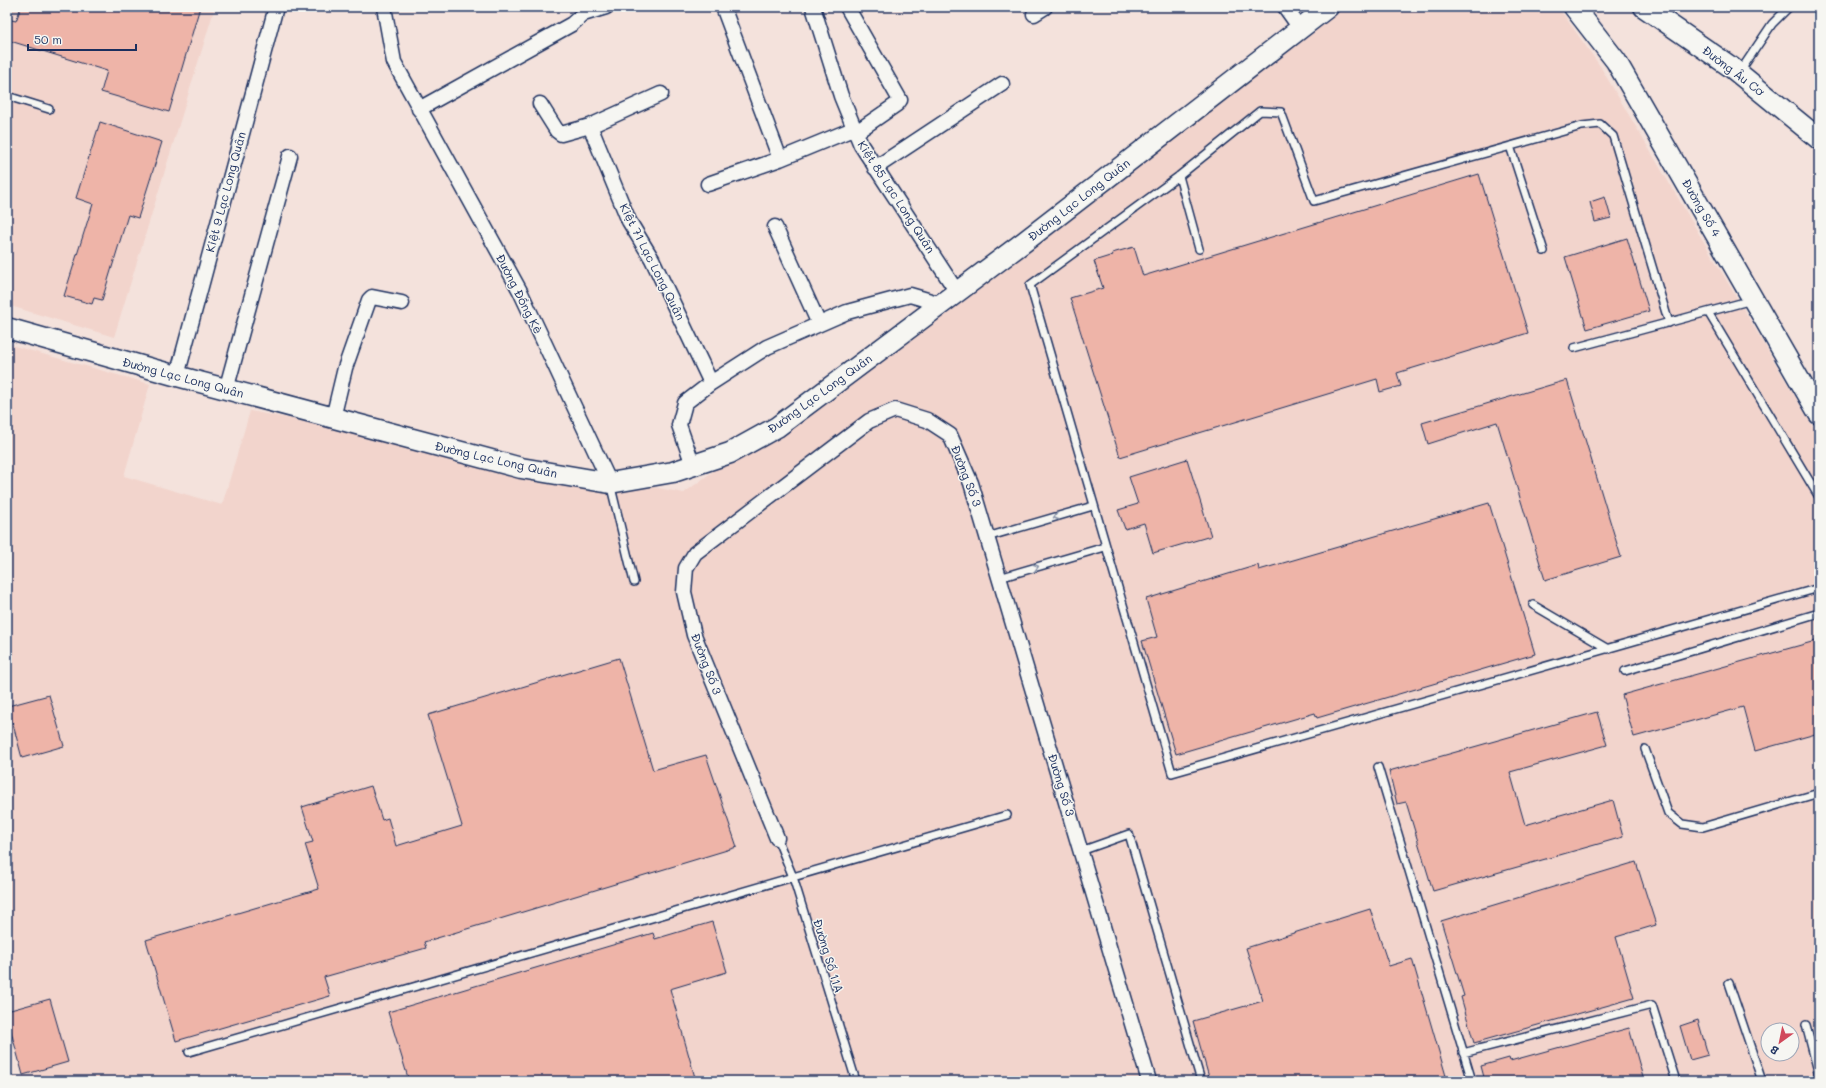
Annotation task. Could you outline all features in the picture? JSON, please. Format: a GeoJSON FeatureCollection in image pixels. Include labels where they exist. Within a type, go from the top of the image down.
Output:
{"type":"FeatureCollection","features":[{"type":"Feature","properties":{"kind":"street","name":"Kiệt 9 Lạc Long Quân"},"geometry":{"type":"LineString","coordinates":[[177,376],[276,7]]}},
{"type":"Feature","properties":{"kind":"street","name":"Đường Đồng Kè"},"geometry":{"type":"LineString","coordinates":[[384,7],[394,62],[520,291],[610,483]]}},
{"type":"Feature","properties":{"kind":"street"},"geometry":{"type":"LineString","coordinates":[[419,109],[572,24],[585,10],[606,7]]}},
{"type":"Feature","properties":{"kind":"street"},"geometry":{"type":"LineString","coordinates":[[723,7],[780,159]]}},
{"type":"Feature","properties":{"kind":"street","name":"Kiệt 85 Lạc Long Quân"},"geometry":{"type":"LineString","coordinates":[[813,7],[854,130],[875,168],[958,292]]}},
{"type":"Feature","properties":{"kind":"street"},"geometry":{"type":"LineString","coordinates":[[708,184],[780,159],[854,130],[900,100],[847,7]]}},
{"type":"Feature","properties":{"kind":"street"},"geometry":{"type":"LineString","coordinates":[[1285,7],[1300,28]]}},
{"type":"Feature","properties":{"kind":"street","name":"Đường Lạc Long Quân"},"geometry":{"type":"LineString","coordinates":[[7,328],[226,390],[520,468],[610,483],[673,472],[730,452],[777,427],[958,292],[1328,7]]}},
{"type":"Feature","properties":{"kind":"street","name":"Đường Số 4"},"geometry":{"type":"LineString","coordinates":[[1574,7],[1616,61],[1819,414]]}},
{"type":"Feature","properties":{"kind":"street","name":"Đường Âu Cơ"},"geometry":{"type":"LineString","coordinates":[[1644,7],[1739,73],[1819,139]]}},
{"type":"Feature","properties":{"kind":"street"},"geometry":{"type":"LineString","coordinates":[[875,168],[1002,84]]}},
{"type":"Feature","properties":{"kind":"street"},"geometry":{"type":"LineString","coordinates":[[540,104],[556,131],[561,134],[592,133],[661,94]]}},
{"type":"Feature","properties":{"kind":"street","name":"Kiệt 71 Lạc Long Quân"},"geometry":{"type":"LineString","coordinates":[[592,133],[629,221],[652,259],[711,383]]}},
{"type":"Feature","properties":{"kind":"street"},"geometry":{"type":"LineString","coordinates":[[226,390],[290,156]]}},
{"type":"Feature","properties":{"kind":"street"},"geometry":{"type":"LineString","coordinates":[[775,227],[819,324]]}},
{"type":"Feature","properties":{"kind":"street"},"geometry":{"type":"LineString","coordinates":[[693,465],[679,425],[685,403],[711,383],[767,347],[847,312],[910,295],[941,304]]}},
{"type":"Feature","properties":{"kind":"street"},"geometry":{"type":"LineString","coordinates":[[333,418],[345,368],[369,300],[372,297],[402,303]]}},
{"type":"Feature","properties":{"kind":"street","name":"Đường Số 3"},"geometry":{"type":"LineString","coordinates":[[777,838],[694,635],[684,592],[686,568],[695,553],[869,421],[895,410],[927,420],[950,435],[971,483],[1149,1081]]}},
{"type":"Feature","properties":{"kind":"lane"},"geometry":{"type":"LineString","coordinates":[[1739,73],[1772,24],[1789,7]]}},
{"type":"Feature","properties":{"kind":"lane"},"geometry":{"type":"LineString","coordinates":[[7,96],[49,109]]}},
{"type":"Feature","properties":{"kind":"lane"},"geometry":{"type":"LineString","coordinates":[[1669,323],[1613,136],[1600,124],[1582,126],[1314,201],[1281,112],[1260,111],[1179,176],[1030,285],[1093,506],[1172,773],[1819,588]]}},
{"type":"Feature","properties":{"kind":"lane"},"geometry":{"type":"LineString","coordinates":[[1510,146],[1544,251]]}},
{"type":"Feature","properties":{"kind":"lane"},"geometry":{"type":"LineString","coordinates":[[1179,176],[1199,249]]}},
{"type":"Feature","properties":{"kind":"lane"},"geometry":{"type":"LineString","coordinates":[[1574,348],[1754,299]]}},
{"type":"Feature","properties":{"kind":"lane"},"geometry":{"type":"LineString","coordinates":[[1708,312],[1819,497]]}},
{"type":"Feature","properties":{"kind":"lane"},"geometry":{"type":"LineString","coordinates":[[610,483],[634,582]]}},
{"type":"Feature","properties":{"kind":"lane"},"geometry":{"type":"LineString","coordinates":[[987,537],[1093,506]]}},
{"type":"Feature","properties":{"kind":"lane"},"geometry":{"type":"LineString","coordinates":[[999,578],[1105,547]]}},
{"type":"Feature","properties":{"kind":"lane"},"geometry":{"type":"LineString","coordinates":[[1533,605],[1608,649]]}},
{"type":"Feature","properties":{"kind":"lane"},"geometry":{"type":"LineString","coordinates":[[1626,671],[1819,613]]}},
{"type":"Feature","properties":{"kind":"lane"},"geometry":{"type":"LineString","coordinates":[[1645,749],[1668,813],[1682,824],[1703,827],[1819,793]]}},
{"type":"Feature","properties":{"kind":"lane"},"geometry":{"type":"LineString","coordinates":[[1378,768],[1472,1081]]}},
{"type":"Feature","properties":{"kind":"lane"},"geometry":{"type":"LineString","coordinates":[[189,1052],[1007,815]]}},
{"type":"Feature","properties":{"kind":"lane"},"geometry":{"type":"LineString","coordinates":[[1081,851],[1129,834],[1201,1081]]}},
{"type":"Feature","properties":{"kind":"lane","name":"Đường Số 11A"},"geometry":{"type":"LineString","coordinates":[[777,838],[793,877],[856,1081]]}},
{"type":"Feature","properties":{"kind":"lane"},"geometry":{"type":"LineString","coordinates":[[1728,983],[1762,1081]]}},
{"type":"Feature","properties":{"kind":"lane"},"geometry":{"type":"LineString","coordinates":[[1463,1053],[1652,1004],[1676,1081]]}},
{"type":"Feature","properties":{"kind":"lane"},"geometry":{"type":"LineString","coordinates":[[1806,1025],[1819,1076]]}},
{"type":"Feature","properties":{"kind":"shaded area"},"geometry":{"type":"Polygon","coordinates":[[[7,7],[215,7],[114,337],[7,305],[7,7]]]}},
{"type":"Feature","properties":{"kind":"shaded area"},"geometry":{"type":"Polygon","coordinates":[[[1334,7],[1558,7],[1600,66],[1819,437],[1819,1081],[24,1081],[7,1016],[7,344],[150,384],[124,476],[222,505],[250,411],[684,493],[1334,7]]]}},
{"type":"Feature","properties":{"kind":"building"},"geometry":{"type":"Polygon","coordinates":[[[21,7],[200,7],[169,112],[101,92],[107,71],[7,40],[7,19],[16,21],[21,7]]]}},
{"type":"Feature","properties":{"kind":"building"},"geometry":{"type":"Polygon","coordinates":[[[100,122],[162,142],[138,218],[128,215],[102,300],[94,298],[92,304],[64,296],[93,204],[76,198],[100,122]]]}},
{"type":"Feature","properties":{"kind":"building"},"geometry":{"type":"Polygon","coordinates":[[[1479,174],[1528,333],[1397,373],[1401,386],[1380,392],[1377,379],[1120,457],[1070,298],[1103,288],[1094,261],[1113,255],[1112,253],[1134,247],[1143,276],[1479,174]]]}},
{"type":"Feature","properties":{"kind":"building"},"geometry":{"type":"Polygon","coordinates":[[[1605,197],[1611,218],[1595,222],[1590,202],[1605,197]]]}},
{"type":"Feature","properties":{"kind":"building"},"geometry":{"type":"Polygon","coordinates":[[[1627,238],[1649,311],[1587,329],[1565,257],[1627,238]]]}},
{"type":"Feature","properties":{"kind":"building"},"geometry":{"type":"Polygon","coordinates":[[[1567,380],[1621,557],[1545,580],[1497,422],[1428,444],[1422,423],[1567,380]]]}},
{"type":"Feature","properties":{"kind":"building"},"geometry":{"type":"Polygon","coordinates":[[[1187,459],[1211,536],[1153,553],[1144,523],[1125,529],[1118,510],[1138,504],[1129,477],[1187,459]]]}},
{"type":"Feature","properties":{"kind":"building"},"geometry":{"type":"Polygon","coordinates":[[[1489,503],[1535,654],[1317,718],[1315,713],[1176,754],[1142,641],[1157,637],[1146,599],[1258,565],[1259,570],[1489,503]]]}},
{"type":"Feature","properties":{"kind":"building"},"geometry":{"type":"Polygon","coordinates":[[[1819,640],[1819,733],[1755,751],[1743,707],[1634,737],[1622,695],[1819,640]]]}},
{"type":"Feature","properties":{"kind":"building"},"geometry":{"type":"Polygon","coordinates":[[[619,658],[653,770],[706,755],[737,847],[424,942],[426,948],[324,977],[330,996],[176,1041],[146,940],[319,889],[305,844],[313,842],[302,807],[371,786],[382,820],[388,818],[396,846],[462,826],[428,715],[619,658]]]}},
{"type":"Feature","properties":{"kind":"building"},"geometry":{"type":"Polygon","coordinates":[[[49,695],[64,746],[22,758],[8,706],[49,695]]]}},
{"type":"Feature","properties":{"kind":"building"},"geometry":{"type":"Polygon","coordinates":[[[1597,712],[1607,745],[1510,772],[1525,825],[1613,800],[1623,837],[1433,891],[1406,802],[1397,804],[1389,771],[1597,712]]]}},
{"type":"Feature","properties":{"kind":"building"},"geometry":{"type":"Polygon","coordinates":[[[1636,862],[1656,925],[1616,937],[1634,998],[1474,1043],[1461,997],[1464,996],[1441,921],[1636,862]]]}},
{"type":"Feature","properties":{"kind":"building"},"geometry":{"type":"Polygon","coordinates":[[[1370,909],[1389,966],[1412,959],[1446,1076],[1429,1081],[1210,1081],[1193,1021],[1263,1001],[1246,948],[1370,909]]]}},
{"type":"Feature","properties":{"kind":"building"},"geometry":{"type":"Polygon","coordinates":[[[712,922],[727,972],[670,989],[696,1081],[409,1081],[388,1012],[653,933],[655,939],[712,922]]]}},
{"type":"Feature","properties":{"kind":"building"},"geometry":{"type":"Polygon","coordinates":[[[50,999],[68,1062],[23,1075],[7,1017],[7,1011],[50,999]]]}},
{"type":"Feature","properties":{"kind":"building"},"geometry":{"type":"Polygon","coordinates":[[[1698,1020],[1708,1055],[1690,1060],[1680,1026],[1698,1020]]]}},
{"type":"Feature","properties":{"kind":"building"},"geometry":{"type":"Polygon","coordinates":[[[1629,1028],[1644,1081],[1485,1081],[1481,1066],[1509,1058],[1510,1061],[1629,1028]]]}}]}
